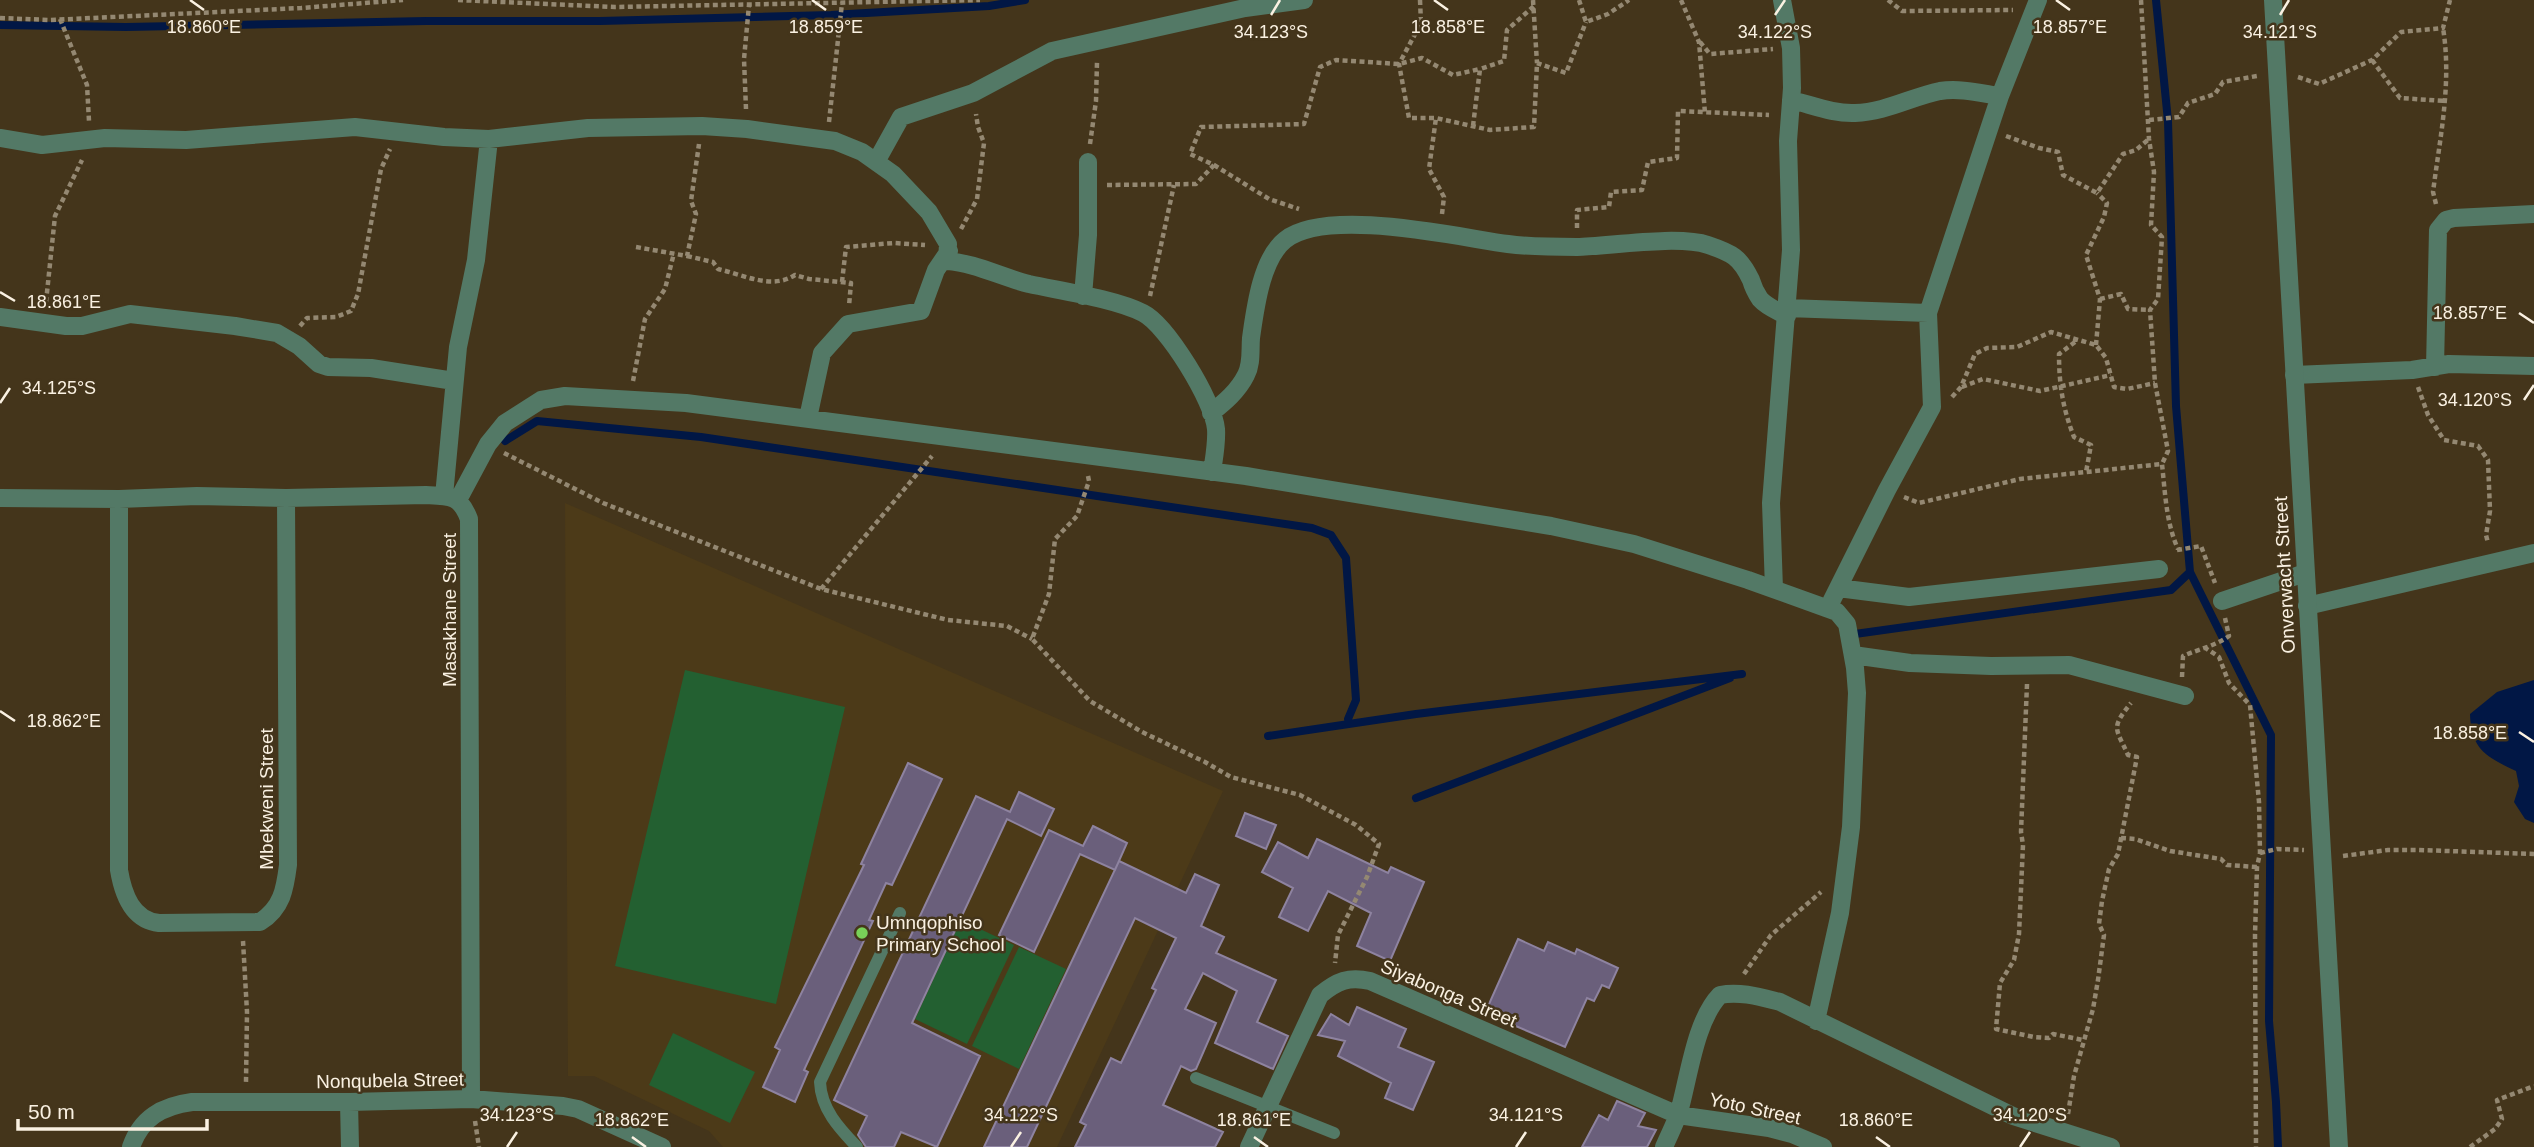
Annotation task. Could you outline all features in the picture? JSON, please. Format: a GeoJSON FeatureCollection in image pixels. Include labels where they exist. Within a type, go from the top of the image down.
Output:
{"type":"FeatureCollection","features":[{"type":"Feature","properties":{"kind":"street"},"geometry":{"type":"LineString","coordinates":[[876,162],[901,117],[974,93],[1052,51],[1245,8],[1304,0]]}},
{"type":"Feature","properties":{"kind":"street"},"geometry":{"type":"LineString","coordinates":[[1774,589],[1771,503],[1791,250],[1788,141],[1791,48],[1782,0]]}},
{"type":"Feature","properties":{"kind":"street","name":"Onverwacht Street"},"geometry":{"type":"LineString","coordinates":[[2273,0],[2339,1147]]}},
{"type":"Feature","properties":{"kind":"street"},"geometry":{"type":"LineString","coordinates":[[1828,608],[1932,407],[1928,313],[2000,96],[2037,4]]}},
{"type":"Feature","properties":{"kind":"street"},"geometry":{"type":"LineString","coordinates":[[1791,108],[1853,114],[1887,108],[1940,91],[1960,90],[2000,96]]}},
{"type":"Feature","properties":{"kind":"street"},"geometry":{"type":"LineString","coordinates":[[0,138],[42,145],[105,138],[186,140],[355,127],[489,139],[588,128],[702,126],[835,141],[862,152],[893,174],[929,212],[949,250],[947,261],[966,262],[1004,278],[1130,308],[1151,318],[1187,364],[1202,390],[1216,426],[1213,472]]}},
{"type":"Feature","properties":{"kind":"street"},"geometry":{"type":"LineString","coordinates":[[451,498],[454,381],[458,347],[476,260],[489,139]]}},
{"type":"Feature","properties":{"kind":"street"},"geometry":{"type":"LineString","coordinates":[[1083,296],[1088,235],[1088,162]]}},
{"type":"Feature","properties":{"kind":"street"},"geometry":{"type":"LineString","coordinates":[[2435,367],[2437,251],[2438,230],[2441,225],[2454,218],[2534,214]]}},
{"type":"Feature","properties":{"kind":"street"},"geometry":{"type":"LineString","coordinates":[[1211,413],[1233,395],[1247,373],[1257,304],[1264,274],[1275,249],[1286,239],[1320,228],[1358,225],[1440,233],[1512,244],[1577,247],[1685,241],[1705,244],[1730,253],[1740,260],[1761,299],[1787,312],[1928,313]]}},
{"type":"Feature","properties":{"kind":"street"},"geometry":{"type":"LineString","coordinates":[[808,418],[822,353],[848,324],[921,311],[936,270],[949,250]]}},
{"type":"Feature","properties":{"kind":"street"},"geometry":{"type":"LineString","coordinates":[[0,317],[82,326],[130,314],[235,326],[277,333],[289,339],[319,364],[328,367],[371,368],[454,381]]}},
{"type":"Feature","properties":{"kind":"street"},"geometry":{"type":"LineString","coordinates":[[2294,375],[2412,370],[2449,364],[2534,366]]}},
{"type":"Feature","properties":{"kind":"street"},"geometry":{"type":"LineString","coordinates":[[451,498],[505,423],[541,400],[565,396],[686,403],[1213,472],[1551,526],[1634,544],[1828,608],[1844,618],[1853,654],[1857,693],[1851,827],[1846,869],[1840,913],[1816,1021]]}},
{"type":"Feature","properties":{"kind":"street"},"geometry":{"type":"LineString","coordinates":[[0,498],[451,498]]}},
{"type":"Feature","properties":{"kind":"street","name":"Mbekweni Street"},"geometry":{"type":"LineString","coordinates":[[119,499],[118,870],[122,890],[129,905],[150,922],[239,923],[260,922],[271,915],[285,888],[288,865],[286,498]]}},
{"type":"Feature","properties":{"kind":"street","name":"Masakhane Street"},"geometry":{"type":"LineString","coordinates":[[451,498],[465,506],[469,519],[471,1099]]}},
{"type":"Feature","properties":{"kind":"street"},"geometry":{"type":"LineString","coordinates":[[2307,606],[2534,553]]}},
{"type":"Feature","properties":{"kind":"street"},"geometry":{"type":"LineString","coordinates":[[1838,588],[1909,597],[2159,569]]}},
{"type":"Feature","properties":{"kind":"street"},"geometry":{"type":"LineString","coordinates":[[2221,601],[2305,573]]}},
{"type":"Feature","properties":{"kind":"street"},"geometry":{"type":"LineString","coordinates":[[1853,654],[1910,663],[2069,665],[2181,695]]}},
{"type":"Feature","properties":{"kind":"street","name":"Siyabonga Street"},"geometry":{"type":"LineString","coordinates":[[1338,982],[1357,978],[1370,981],[1678,1115]]}},
{"type":"Feature","properties":{"kind":"street"},"geometry":{"type":"LineString","coordinates":[[1249,1147],[1316,1002],[1320,995],[1338,982]]}},
{"type":"Feature","properties":{"kind":"street"},"geometry":{"type":"LineString","coordinates":[[1664,1147],[1678,1115],[1707,1014],[1720,995],[1735,993],[1780,1002],[2013,1116],[2111,1147]]}},
{"type":"Feature","properties":{"kind":"street","name":"Nonqubela Street"},"geometry":{"type":"LineString","coordinates":[[131,1147],[136,1133],[148,1118],[176,1104],[471,1099],[578,1109],[661,1147]]}},
{"type":"Feature","properties":{"kind":"street"},"geometry":{"type":"LineString","coordinates":[[349,1102],[350,1147]]}},
{"type":"Feature","properties":{"kind":"street","name":"Yoto Street"},"geometry":{"type":"LineString","coordinates":[[1678,1115],[1769,1128],[1823,1147]]}},
{"type":"Feature","properties":{"kind":"lane"},"geometry":{"type":"LineString","coordinates":[[857,1147],[845,1135],[824,1104],[820,1082],[900,913]]}},
{"type":"Feature","properties":{"kind":"lane"},"geometry":{"type":"LineString","coordinates":[[1196,1078],[1334,1133]]}},
{"type":"Feature","properties":{"kind":"path"},"geometry":{"type":"LineString","coordinates":[[0,18],[60,19],[301,8],[403,0]]}},
{"type":"Feature","properties":{"kind":"path"},"geometry":{"type":"LineString","coordinates":[[458,0],[615,7],[980,0]]}},
{"type":"Feature","properties":{"kind":"path"},"geometry":{"type":"LineString","coordinates":[[1420,0],[1421,23],[1399,64],[1409,118],[1436,118],[1490,130],[1534,127],[1537,63],[1533,3]]}},
{"type":"Feature","properties":{"kind":"path"},"geometry":{"type":"LineString","coordinates":[[1537,63],[1566,73],[1586,22],[1579,0]]}},
{"type":"Feature","properties":{"kind":"path"},"geometry":{"type":"LineString","coordinates":[[1586,22],[1608,14],[1629,0]]}},
{"type":"Feature","properties":{"kind":"path"},"geometry":{"type":"LineString","coordinates":[[1681,0],[1699,42],[1705,113]]}},
{"type":"Feature","properties":{"kind":"path"},"geometry":{"type":"LineString","coordinates":[[1888,0],[1902,11],[1991,11],[2037,4]]}},
{"type":"Feature","properties":{"kind":"path"},"geometry":{"type":"LineString","coordinates":[[2141,0],[2149,139],[2154,172],[2151,225],[2162,237],[2158,299],[2150,310],[2155,383],[2168,451],[2162,464],[2166,503],[2178,549],[2201,546],[2221,601]]}},
{"type":"Feature","properties":{"kind":"path"},"geometry":{"type":"LineString","coordinates":[[2441,225],[2433,192],[2448,55],[2443,28],[2450,0]]}},
{"type":"Feature","properties":{"kind":"path"},"geometry":{"type":"LineString","coordinates":[[1320,228],[1307,211],[1269,199],[1214,165],[1190,154],[1201,127],[1304,124],[1320,67],[1336,60],[1399,64],[1422,58],[1453,75],[1504,61],[1507,30],[1533,3]]}},
{"type":"Feature","properties":{"kind":"path"},"geometry":{"type":"LineString","coordinates":[[832,96],[842,4]]}},
{"type":"Feature","properties":{"kind":"path"},"geometry":{"type":"LineString","coordinates":[[747,129],[744,59],[749,5]]}},
{"type":"Feature","properties":{"kind":"path"},"geometry":{"type":"LineString","coordinates":[[43,323],[55,216],[90,139],[87,85],[60,19]]}},
{"type":"Feature","properties":{"kind":"path"},"geometry":{"type":"LineString","coordinates":[[2149,120],[2179,117],[2188,103],[2215,94],[2223,82],[2247,79],[2277,69],[2319,83],[2372,60],[2401,32],[2443,28]]}},
{"type":"Feature","properties":{"kind":"path"},"geometry":{"type":"LineString","coordinates":[[1088,162],[1096,101],[1097,41]]}},
{"type":"Feature","properties":{"kind":"path"},"geometry":{"type":"LineString","coordinates":[[1699,42],[1710,54],[1791,48]]}},
{"type":"Feature","properties":{"kind":"path"},"geometry":{"type":"LineString","coordinates":[[2372,60],[2400,98],[2445,101]]}},
{"type":"Feature","properties":{"kind":"path"},"geometry":{"type":"LineString","coordinates":[[1473,127],[1480,69]]}},
{"type":"Feature","properties":{"kind":"path"},"geometry":{"type":"LineString","coordinates":[[842,282],[846,247],[894,243],[949,250],[977,199],[984,143],[978,127],[974,93]]}},
{"type":"Feature","properties":{"kind":"path"},"geometry":{"type":"LineString","coordinates":[[1577,247],[1577,210],[1609,207],[1611,192],[1642,190],[1648,162],[1677,158],[1678,111],[1705,113],[1791,108]]}},
{"type":"Feature","properties":{"kind":"path"},"geometry":{"type":"LineString","coordinates":[[1436,118],[1429,169],[1444,197],[1440,233]]}},
{"type":"Feature","properties":{"kind":"path"},"geometry":{"type":"LineString","coordinates":[[687,256],[696,214],[691,201],[702,126]]}},
{"type":"Feature","properties":{"kind":"path"},"geometry":{"type":"LineString","coordinates":[[1989,129],[2039,148],[2059,152],[2063,174],[2096,193],[2107,203],[2104,217],[2086,255],[2100,299],[2096,345]]}},
{"type":"Feature","properties":{"kind":"path"},"geometry":{"type":"LineString","coordinates":[[289,339],[307,318],[336,317],[351,311],[358,294],[381,169],[398,132]]}},
{"type":"Feature","properties":{"kind":"path"},"geometry":{"type":"LineString","coordinates":[[2096,193],[2123,154],[2136,149],[2149,139]]}},
{"type":"Feature","properties":{"kind":"path"},"geometry":{"type":"LineString","coordinates":[[1088,185],[1196,184],[1214,165]]}},
{"type":"Feature","properties":{"kind":"path"},"geometry":{"type":"LineString","coordinates":[[1144,313],[1152,293],[1174,185]]}},
{"type":"Feature","properties":{"kind":"path"},"geometry":{"type":"LineString","coordinates":[[636,247],[713,262],[718,269],[766,282],[783,282],[795,275],[851,283],[848,324]]}},
{"type":"Feature","properties":{"kind":"path"},"geometry":{"type":"LineString","coordinates":[[630,400],[645,319],[665,289],[674,253]]}},
{"type":"Feature","properties":{"kind":"path"},"geometry":{"type":"LineString","coordinates":[[2100,299],[2121,294],[2128,309],[2150,310]]}},
{"type":"Feature","properties":{"kind":"path"},"geometry":{"type":"LineString","coordinates":[[1932,407],[1948,401],[1961,387],[1975,354],[1987,348],[2017,347],[2051,332],[2096,345],[2106,358],[2114,387],[2127,389],[2155,383]]}},
{"type":"Feature","properties":{"kind":"path"},"geometry":{"type":"LineString","coordinates":[[2075,341],[2059,354],[2059,387],[2064,412],[2074,437],[2091,445],[2087,472]]}},
{"type":"Feature","properties":{"kind":"path"},"geometry":{"type":"LineString","coordinates":[[2412,370],[2428,415],[2444,440],[2478,446],[2488,460],[2490,511],[2486,535],[2494,563]]}},
{"type":"Feature","properties":{"kind":"path"},"geometry":{"type":"LineString","coordinates":[[1961,387],[1983,379],[2040,391],[2111,374]]}},
{"type":"Feature","properties":{"kind":"path"},"geometry":{"type":"LineString","coordinates":[[821,589],[946,439]]}},
{"type":"Feature","properties":{"kind":"path"},"geometry":{"type":"LineString","coordinates":[[488,444],[603,503],[821,589],[948,620],[1007,626],[1032,639],[1090,701],[1142,732],[1231,777],[1300,795],[1356,825],[1379,844],[1367,877],[1338,935],[1334,956],[1338,982]]}},
{"type":"Feature","properties":{"kind":"path"},"geometry":{"type":"LineString","coordinates":[[1032,639],[1049,594],[1055,540],[1077,516],[1089,481],[1084,455]]}},
{"type":"Feature","properties":{"kind":"path"},"geometry":{"type":"LineString","coordinates":[[1887,490],[1919,503],[2020,479],[2162,464]]}},
{"type":"Feature","properties":{"kind":"path"},"geometry":{"type":"LineString","coordinates":[[2181,695],[2183,656],[2218,644],[2229,636]]}},
{"type":"Feature","properties":{"kind":"path"},"geometry":{"type":"LineString","coordinates":[[2204,647],[2219,657],[2229,683],[2250,705],[2259,802],[2260,853],[2257,867],[2256,1147]]}},
{"type":"Feature","properties":{"kind":"path"},"geometry":{"type":"LineString","coordinates":[[2028,666],[2022,768],[2023,845],[2019,934],[2014,960],[2000,983],[1996,1029],[2034,1037],[2049,1038],[2053,1034],[2083,1040]]}},
{"type":"Feature","properties":{"kind":"path"},"geometry":{"type":"LineString","coordinates":[[2064,1131],[2098,980],[2104,935],[2099,924],[2102,901],[2109,869],[2118,854],[2137,757],[2128,755],[2117,734],[2118,720],[2144,685]]}},
{"type":"Feature","properties":{"kind":"path"},"geometry":{"type":"LineString","coordinates":[[2121,838],[2135,839],[2170,851],[2221,859],[2227,865],[2257,867]]}},
{"type":"Feature","properties":{"kind":"path"},"geometry":{"type":"LineString","coordinates":[[2260,853],[2277,849]]}},
{"type":"Feature","properties":{"kind":"path"},"geometry":{"type":"LineString","coordinates":[[2321,857],[2409,850],[2534,854]]}},
{"type":"Feature","properties":{"kind":"path"},"geometry":{"type":"LineString","coordinates":[[1735,993],[1748,966],[1771,935],[1846,869]]}},
{"type":"Feature","properties":{"kind":"path"},"geometry":{"type":"LineString","coordinates":[[239,923],[244,946],[246,1102]]}},
{"type":"Feature","properties":{"kind":"path"},"geometry":{"type":"LineString","coordinates":[[2470,1147],[2495,1129],[2502,1119],[2497,1100],[2534,1086]]}},
{"type":"Feature","properties":{"kind":"shaded area","name":"Umnqophiso Primary School"},"geometry":{"type":"Polygon","coordinates":[[[565,503],[1223,791],[1057,1147],[723,1147],[709,1131],[594,1076],[568,1076],[565,503]]]}},
{"type":"Feature","properties":{"kind":"green space"},"geometry":{"type":"Polygon","coordinates":[[[685,670],[845,707],[776,1004],[615,966],[685,670]]]}},
{"type":"Feature","properties":{"kind":"green space"},"geometry":{"type":"Polygon","coordinates":[[[961,920],[1014,945],[967,1044],[915,1019],[961,920]]]}},
{"type":"Feature","properties":{"kind":"green space"},"geometry":{"type":"Polygon","coordinates":[[[1019,947],[1066,969],[1019,1069],[972,1046],[1019,947]]]}},
{"type":"Feature","properties":{"kind":"green space"},"geometry":{"type":"Polygon","coordinates":[[[673,1033],[755,1072],[730,1123],[649,1085],[673,1033]]]}},
{"type":"Feature","properties":{"kind":"water"},"geometry":{"type":"Polygon","coordinates":[[[2534,680],[2534,823],[2525,819],[2514,802],[2519,786],[2516,771],[2482,751],[2474,736],[2470,714],[2497,692],[2534,680]]]}},
{"type":"Feature","properties":{"kind":"building"},"geometry":{"type":"Polygon","coordinates":[[[908,763],[942,779],[892,885],[886,883],[869,920],[873,921],[804,1070],[808,1072],[795,1102],[763,1087],[780,1050],[775,1047],[864,865],[861,864],[908,763]]]}},
{"type":"Feature","properties":{"kind":"building"},"geometry":{"type":"Polygon","coordinates":[[[1019,792],[1054,809],[1041,836],[1007,819],[912,1023],[980,1056],[937,1147],[901,1132],[894,1147],[866,1147],[858,1135],[867,1116],[834,1100],[976,796],[1010,812],[1019,792]]]}},
{"type":"Feature","properties":{"kind":"building"},"geometry":{"type":"Polygon","coordinates":[[[1245,813],[1276,825],[1266,849],[1236,836],[1245,813]]]}},
{"type":"Feature","properties":{"kind":"building"},"geometry":{"type":"Polygon","coordinates":[[[1093,826],[1127,843],[1115,870],[1080,854],[1034,952],[999,935],[1049,830],[1083,846],[1093,826]]]}},
{"type":"Feature","properties":{"kind":"building"},"geometry":{"type":"Polygon","coordinates":[[[1317,839],[1388,873],[1391,867],[1424,882],[1390,961],[1357,946],[1371,913],[1328,891],[1308,931],[1279,917],[1293,888],[1262,872],[1278,842],[1308,858],[1317,839]]]}},
{"type":"Feature","properties":{"kind":"building"},"geometry":{"type":"Polygon","coordinates":[[[1119,861],[1186,893],[1195,874],[1219,885],[1201,926],[1224,937],[1216,953],[1276,980],[1257,1022],[1288,1036],[1273,1069],[1215,1043],[1237,991],[1203,973],[1185,1009],[1216,1023],[1196,1069],[1191,1071],[1181,1066],[1163,1105],[1223,1132],[1215,1147],[1075,1147],[1086,1125],[1080,1122],[1111,1058],[1121,1063],[1156,990],[1152,988],[1176,938],[1135,918],[1027,1147],[984,1147],[1119,861]]]}},
{"type":"Feature","properties":{"kind":"building"},"geometry":{"type":"Polygon","coordinates":[[[1518,939],[1544,951],[1548,942],[1575,954],[1577,949],[1618,968],[1609,988],[1602,985],[1594,1001],[1587,998],[1565,1047],[1485,1013],[1518,939]]]}},
{"type":"Feature","properties":{"kind":"building"},"geometry":{"type":"Polygon","coordinates":[[[1357,1007],[1406,1029],[1398,1047],[1434,1062],[1413,1110],[1385,1098],[1391,1083],[1338,1056],[1345,1041],[1318,1035],[1331,1014],[1349,1025],[1357,1007]]]}},
{"type":"Feature","properties":{"kind":"building"},"geometry":{"type":"Polygon","coordinates":[[[1617,1101],[1645,1113],[1638,1126],[1656,1130],[1647,1147],[1582,1147],[1599,1115],[1608,1120],[1617,1101]]]}},
{"type":"Feature","properties":{"kind":"waterway"},"geometry":{"type":"LineString","coordinates":[[0,25],[126,27],[426,21],[600,21],[831,15],[989,6],[1025,0]]}},
{"type":"Feature","properties":{"kind":"waterway"},"geometry":{"type":"LineString","coordinates":[[1855,634],[2171,590],[2190,572],[2176,406],[2168,121],[2156,0]]}},
{"type":"Feature","properties":{"kind":"waterway"},"geometry":{"type":"LineString","coordinates":[[505,441],[537,421],[701,437],[1312,528],[1331,535],[1346,558],[1356,700],[1348,719],[1349,724]]}},
{"type":"Feature","properties":{"kind":"waterway"},"geometry":{"type":"LineString","coordinates":[[2190,572],[2271,735],[2269,1021],[2278,1147]]}},
{"type":"Feature","properties":{"kind":"waterway"},"geometry":{"type":"LineString","coordinates":[[1268,736],[1416,714],[1742,674]]}},
{"type":"Feature","properties":{"kind":"waterway"},"geometry":{"type":"LineString","coordinates":[[1416,798],[1730,678]]}},
{"type":"Feature","properties":{"kind":"place","name":"Umnqophiso Primary School"},"geometry":{"type":"Point","coordinates":[862,933]}}]}
